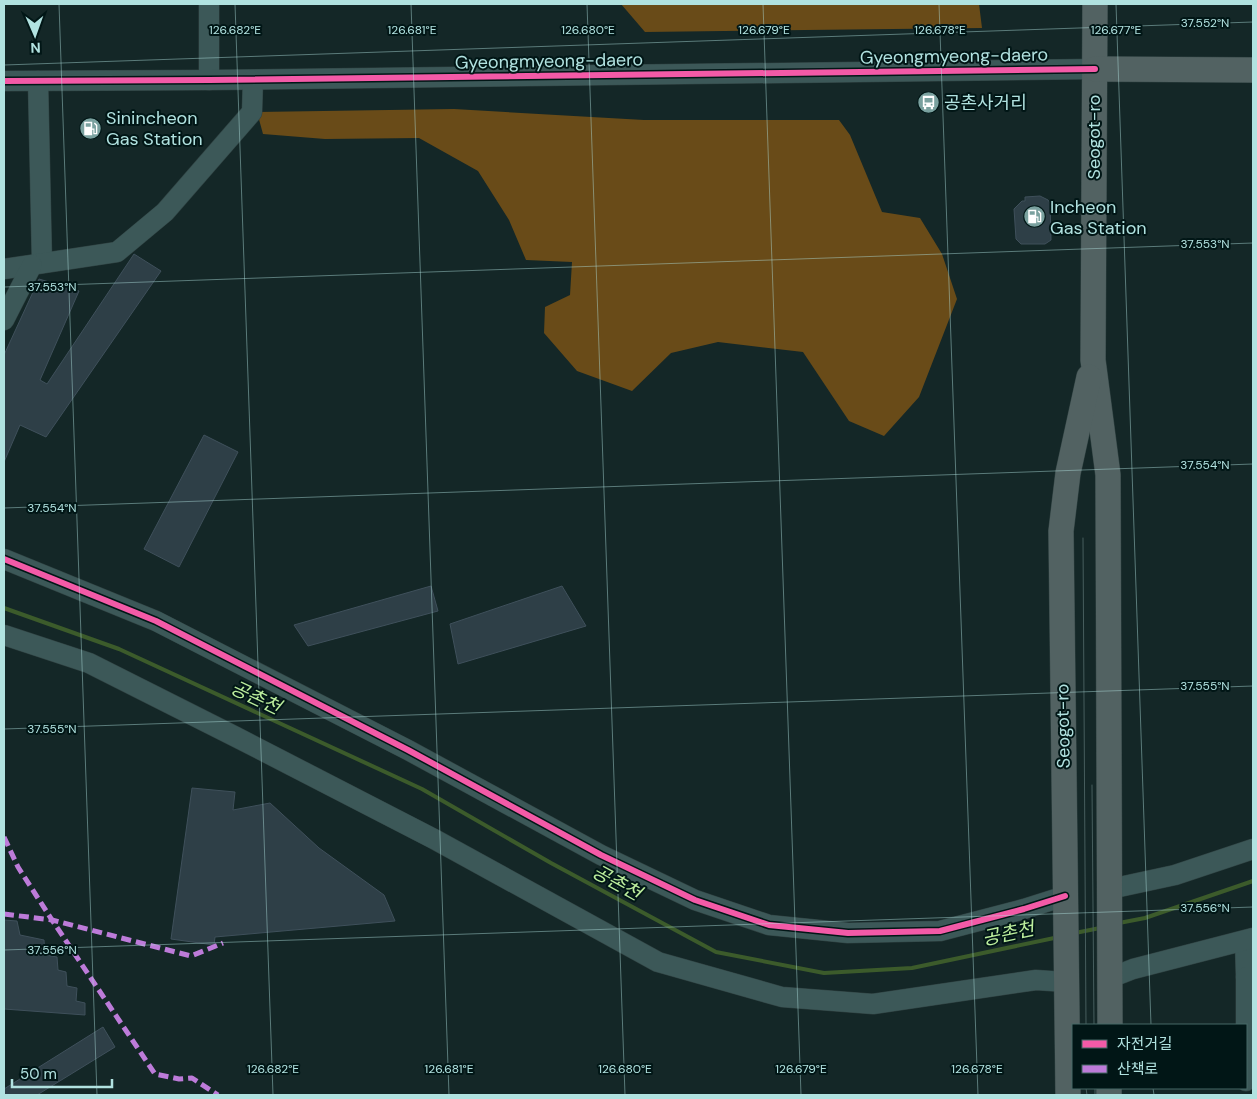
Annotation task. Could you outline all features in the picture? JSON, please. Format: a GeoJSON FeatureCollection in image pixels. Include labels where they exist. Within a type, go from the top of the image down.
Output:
{"type":"FeatureCollection","features":[{"type":"Feature","properties":{"kind":"main road","name":"Seogot-ro"},"geometry":{"type":"LineString","coordinates":[[1096,4],[1094,370],[1108,475],[1110,1024]]}},
{"type":"Feature","properties":{"kind":"main road","name":"Gyeongmyeong-daero"},"geometry":{"type":"LineString","coordinates":[[1095,69],[1253,70]]}},
{"type":"Feature","properties":{"kind":"main road","name":"Seogot-ro"},"geometry":{"type":"LineString","coordinates":[[1072,1030],[1061,531],[1068,473],[1094,370]]}},
{"type":"Feature","properties":{"kind":"main road","name":"Seogot-ro"},"geometry":{"type":"LineString","coordinates":[[1070,971],[1079,1024]]}},
{"type":"Feature","properties":{"kind":"street"},"geometry":{"type":"LineString","coordinates":[[209,4],[209,80]]}},
{"type":"Feature","properties":{"kind":"street","name":"Gyeongmyeong-daero"},"geometry":{"type":"LineString","coordinates":[[4,81],[253,80],[1095,69]]}},
{"type":"Feature","properties":{"kind":"street"},"geometry":{"type":"LineString","coordinates":[[4,269],[117,252],[165,212],[252,112],[253,80]]}},
{"type":"Feature","properties":{"kind":"street"},"geometry":{"type":"LineString","coordinates":[[4,320],[37,264],[38,81]]}},
{"type":"Feature","properties":{"kind":"street"},"geometry":{"type":"LineString","coordinates":[[4,559],[156,621],[408,750],[601,854],[695,900],[769,925],[848,933],[940,931],[1069,898]]}},
{"type":"Feature","properties":{"kind":"street"},"geometry":{"type":"LineString","coordinates":[[4,635],[89,663],[236,736],[434,839],[658,962],[782,997],[873,1004],[1036,980],[1070,971]]}},
{"type":"Feature","properties":{"kind":"street"},"geometry":{"type":"LineString","coordinates":[[1110,890],[1175,875],[1253,849]]}},
{"type":"Feature","properties":{"kind":"street"},"geometry":{"type":"LineString","coordinates":[[1110,970],[1133,969],[1249,940],[1250,977],[1247,1055]]}},
{"type":"Feature","properties":{"kind":"shaded area"},"geometry":{"type":"Polygon","coordinates":[[[621,4],[979,4],[982,28],[645,32],[621,4]]]}},
{"type":"Feature","properties":{"kind":"shaded area"},"geometry":{"type":"Polygon","coordinates":[[[454,109],[644,120],[839,120],[850,135],[882,212],[920,218],[942,254],[957,299],[919,397],[884,436],[849,421],[803,352],[718,342],[671,353],[632,391],[577,371],[544,333],[545,307],[570,295],[572,262],[526,260],[509,220],[478,171],[419,138],[325,139],[263,134],[257,112],[454,109]]]}},
{"type":"Feature","properties":{"kind":"building"},"geometry":{"type":"Polygon","coordinates":[[[1040,196],[1050,203],[1051,240],[1045,244],[1021,244],[1016,239],[1014,209],[1022,201],[1025,201],[1025,197],[1040,196]]]}},
{"type":"Feature","properties":{"kind":"building"},"geometry":{"type":"Polygon","coordinates":[[[134,254],[161,271],[46,437],[20,425],[4,462],[4,355],[39,279],[79,291],[40,380],[47,384],[134,254]]]}},
{"type":"Feature","properties":{"kind":"building"},"geometry":{"type":"Polygon","coordinates":[[[204,435],[238,452],[179,567],[144,549],[204,435]]]}},
{"type":"Feature","properties":{"kind":"building"},"geometry":{"type":"Polygon","coordinates":[[[431,586],[438,611],[308,646],[294,625],[431,586]]]}},
{"type":"Feature","properties":{"kind":"building"},"geometry":{"type":"Polygon","coordinates":[[[562,586],[586,626],[458,664],[450,624],[562,586]]]}},
{"type":"Feature","properties":{"kind":"building"},"geometry":{"type":"Polygon","coordinates":[[[192,788],[235,792],[233,810],[270,803],[319,848],[384,895],[395,921],[215,937],[214,945],[171,939],[192,788]]]}},
{"type":"Feature","properties":{"kind":"building"},"geometry":{"type":"Polygon","coordinates":[[[4,920],[17,921],[20,935],[44,940],[45,955],[57,957],[58,970],[66,972],[67,986],[77,988],[76,1001],[85,1003],[85,1015],[4,1009],[4,920]]]}},
{"type":"Feature","properties":{"kind":"building"},"geometry":{"type":"Polygon","coordinates":[[[103,1027],[115,1047],[37,1095],[4,1095],[4,1089],[103,1027]]]}},
{"type":"Feature","properties":{"kind":"waterway","name":"공촌천"},"geometry":{"type":"LineString","coordinates":[[4,608],[119,649],[422,789],[551,863],[716,952],[824,973],[912,968],[1059,937]]}},
{"type":"Feature","properties":{"kind":"waterway","name":"공촌천"},"geometry":{"type":"LineString","coordinates":[[1119,923],[1145,918],[1253,881]]}},
{"type":"Feature","properties":{"kind":"waterway","name":"공촌천"},"geometry":{"type":"LineString","coordinates":[[1075,933],[1100,928]]}},
{"type":"Feature","properties":{"kind":"tram line"},"geometry":{"type":"LineString","coordinates":[[1083,538],[1086,1024]]}},
{"type":"Feature","properties":{"kind":"tram line"},"geometry":{"type":"LineString","coordinates":[[1092,785],[1094,1024]]}},
{"type":"Feature","properties":{"kind":"tram line"},"geometry":{"type":"LineString","coordinates":[[1086,1089],[1087,1095]]}},
{"type":"Feature","properties":{"kind":"tram line"},"geometry":{"type":"LineString","coordinates":[[1095,1089],[1095,1095]]}},
{"type":"Feature","properties":{"kind":"marked path"},"geometry":{"type":"LineString","coordinates":[[4,837],[18,867],[155,1074],[179,1079],[192,1078],[218,1095]]}},
{"type":"Feature","properties":{"kind":"marked path"},"geometry":{"type":"LineString","coordinates":[[4,914],[52,920],[191,956],[223,943]]}},
{"type":"Feature","properties":{"kind":"cycle path"},"geometry":{"type":"LineString","coordinates":[[4,81],[1095,69]]}},
{"type":"Feature","properties":{"kind":"cycle path"},"geometry":{"type":"LineString","coordinates":[[4,559],[156,621],[408,750],[601,855],[695,900],[769,925],[848,933],[940,931],[1065,896]]}},
{"type":"Feature","properties":{"kind":"place","name":"공촌사거리"},"geometry":{"type":"Point","coordinates":[928,103]}},
{"type":"Feature","properties":{"kind":"place","name":"Sinincheon Gas Station"},"geometry":{"type":"Point","coordinates":[90,128]}},
{"type":"Feature","properties":{"kind":"place","name":"Incheon Gas Station"},"geometry":{"type":"Point","coordinates":[1034,217]}}]}
